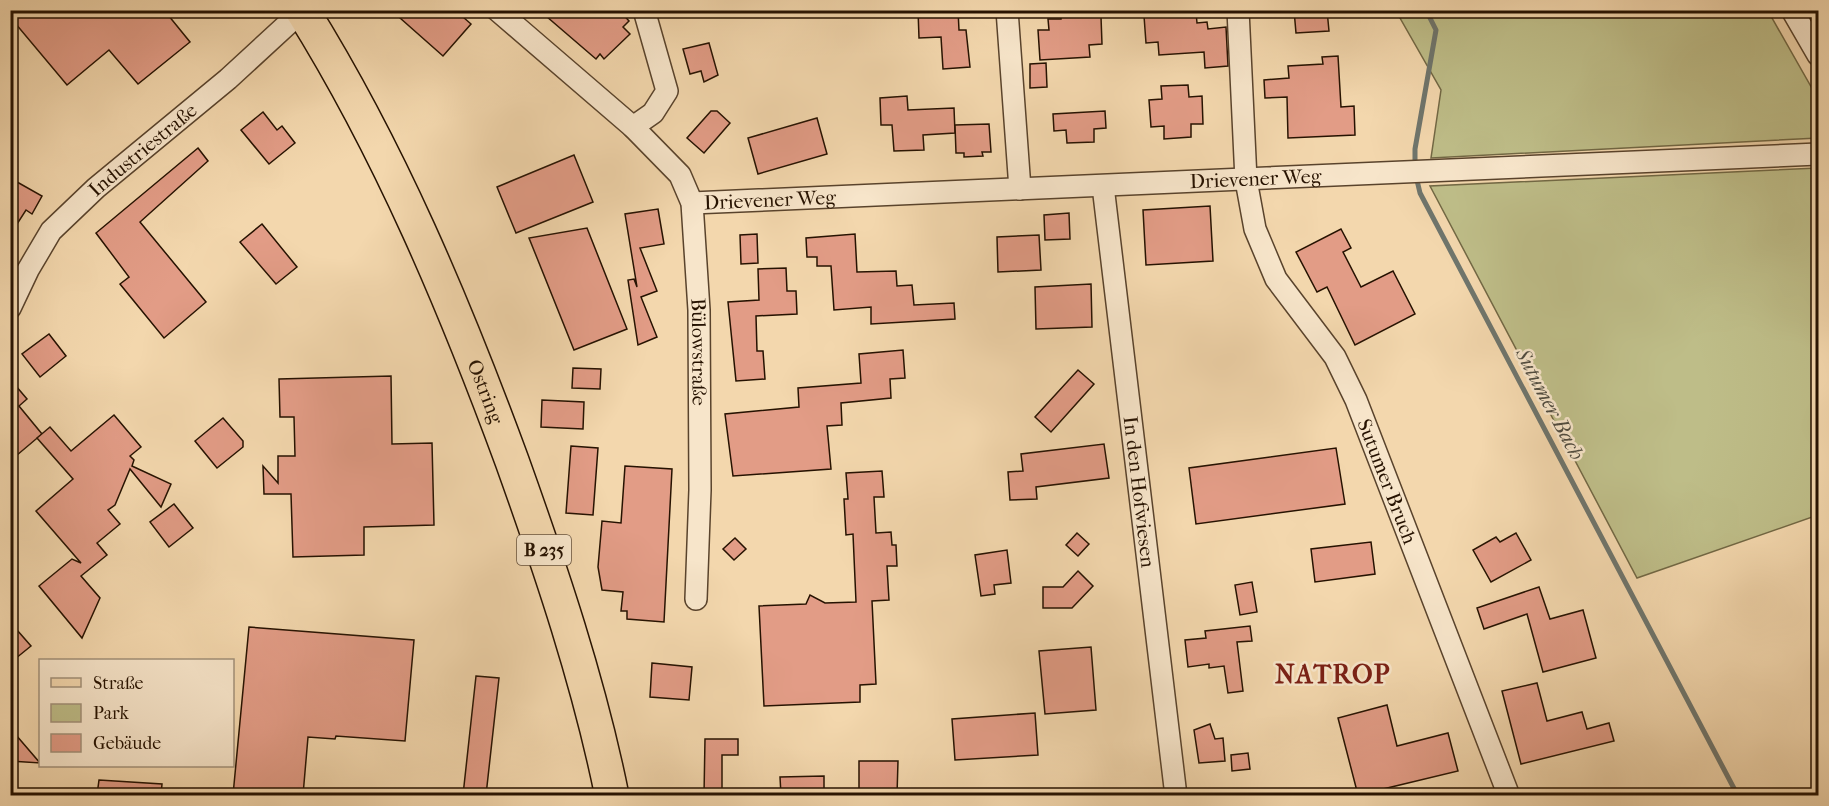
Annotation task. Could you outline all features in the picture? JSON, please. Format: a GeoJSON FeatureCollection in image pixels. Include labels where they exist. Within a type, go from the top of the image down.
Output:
{"type":"FeatureCollection","features":[{"type":"Feature","properties":{"kind":"main road","name":"Ostring"},"geometry":{"type":"LineString","coordinates":[[302,11],[332,59],[394,180],[456,312],[552,573],[605,761],[612,795]]}},
{"type":"Feature","properties":{"kind":"street","name":"Bülowstraße"},"geometry":{"type":"LineString","coordinates":[[497,10],[633,127],[680,175],[692,203],[699,310],[700,511],[696,599]]}},
{"type":"Feature","properties":{"kind":"street"},"geometry":{"type":"LineString","coordinates":[[633,127],[653,113],[667,90],[644,10]]}},
{"type":"Feature","properties":{"kind":"street"},"geometry":{"type":"LineString","coordinates":[[1007,10],[1020,189]]}},
{"type":"Feature","properties":{"kind":"street","name":"Sutumer Bruch"},"geometry":{"type":"LineString","coordinates":[[1238,10],[1246,180],[1255,229],[1276,279],[1335,357],[1356,400],[1509,795]]}},
{"type":"Feature","properties":{"kind":"street"},"geometry":{"type":"LineString","coordinates":[[1792,10],[1818,55]]}},
{"type":"Feature","properties":{"kind":"street","name":"Industriestraße"},"geometry":{"type":"LineString","coordinates":[[10,308],[28,270],[51,231],[96,188],[228,79],[302,11]]}},
{"type":"Feature","properties":{"kind":"street","name":"Drievener Weg"},"geometry":{"type":"LineString","coordinates":[[692,203],[1818,154]]}},
{"type":"Feature","properties":{"kind":"street","name":"In den Hofwiesen"},"geometry":{"type":"LineString","coordinates":[[1102,186],[1176,795]]}},
{"type":"Feature","properties":{"kind":"green space"},"geometry":{"type":"Polygon","coordinates":[[[1396,11],[1768,11],[1818,99],[1818,138],[1431,158],[1441,90],[1396,11]]]}},
{"type":"Feature","properties":{"kind":"green space"},"geometry":{"type":"Polygon","coordinates":[[[1818,168],[1818,515],[1637,578],[1430,186],[1818,168]]]}},
{"type":"Feature","properties":{"kind":"building"},"geometry":{"type":"Polygon","coordinates":[[[10,10],[164,10],[190,42],[138,84],[109,50],[67,85],[10,17],[10,10]]]}},
{"type":"Feature","properties":{"kind":"building"},"geometry":{"type":"Polygon","coordinates":[[[391,10],[455,10],[471,24],[443,56],[391,10]]]}},
{"type":"Feature","properties":{"kind":"building"},"geometry":{"type":"Polygon","coordinates":[[[539,10],[619,10],[629,21],[623,27],[630,34],[604,59],[600,54],[596,59],[539,10]]]}},
{"type":"Feature","properties":{"kind":"building"},"geometry":{"type":"Polygon","coordinates":[[[918,10],[958,10],[959,30],[966,30],[970,67],[943,69],[941,37],[919,38],[918,10]]]}},
{"type":"Feature","properties":{"kind":"building"},"geometry":{"type":"Polygon","coordinates":[[[1061,10],[1088,10],[1088,17],[1101,17],[1102,44],[1089,45],[1090,57],[1040,60],[1038,30],[1049,30],[1048,19],[1061,19],[1061,10]]]}},
{"type":"Feature","properties":{"kind":"building"},"geometry":{"type":"Polygon","coordinates":[[[1156,10],[1196,12],[1197,23],[1207,22],[1208,29],[1226,27],[1228,66],[1205,68],[1204,52],[1159,55],[1158,42],[1146,43],[1144,16],[1157,15],[1156,10]]]}},
{"type":"Feature","properties":{"kind":"building"},"geometry":{"type":"Polygon","coordinates":[[[1294,10],[1327,10],[1329,31],[1296,33],[1294,10]]]}},
{"type":"Feature","properties":{"kind":"building"},"geometry":{"type":"Polygon","coordinates":[[[709,43],[718,75],[704,82],[701,71],[690,74],[683,49],[709,43]]]}},
{"type":"Feature","properties":{"kind":"building"},"geometry":{"type":"Polygon","coordinates":[[[1338,56],[1341,107],[1354,106],[1355,135],[1288,138],[1287,97],[1265,98],[1264,80],[1289,78],[1288,66],[1323,64],[1322,57],[1338,56]]]}},
{"type":"Feature","properties":{"kind":"building"},"geometry":{"type":"Polygon","coordinates":[[[1046,63],[1047,87],[1030,88],[1030,64],[1046,63]]]}},
{"type":"Feature","properties":{"kind":"building"},"geometry":{"type":"Polygon","coordinates":[[[1188,85],[1189,97],[1202,96],[1203,124],[1191,124],[1191,137],[1164,139],[1164,126],[1151,127],[1149,100],[1162,99],[1161,86],[1188,85]]]}},
{"type":"Feature","properties":{"kind":"building"},"geometry":{"type":"Polygon","coordinates":[[[907,96],[908,110],[954,108],[955,133],[923,135],[924,150],[894,151],[892,125],[881,125],[880,98],[907,96]]]}},
{"type":"Feature","properties":{"kind":"building"},"geometry":{"type":"Polygon","coordinates":[[[711,111],[717,111],[730,123],[704,153],[687,138],[711,111]]]}},
{"type":"Feature","properties":{"kind":"building"},"geometry":{"type":"Polygon","coordinates":[[[1105,111],[1106,128],[1094,129],[1094,142],[1067,143],[1066,130],[1054,131],[1053,114],[1105,111]]]}},
{"type":"Feature","properties":{"kind":"building"},"geometry":{"type":"Polygon","coordinates":[[[263,112],[277,130],[282,126],[295,143],[269,164],[241,130],[263,112]]]}},
{"type":"Feature","properties":{"kind":"building"},"geometry":{"type":"Polygon","coordinates":[[[817,118],[827,154],[758,174],[748,138],[817,118]]]}},
{"type":"Feature","properties":{"kind":"building"},"geometry":{"type":"Polygon","coordinates":[[[989,124],[991,152],[982,152],[983,156],[964,157],[964,153],[956,153],[955,125],[989,124]]]}},
{"type":"Feature","properties":{"kind":"building"},"geometry":{"type":"Polygon","coordinates":[[[198,148],[208,161],[140,222],[206,302],[164,338],[120,284],[129,277],[96,233],[198,148]]]}},
{"type":"Feature","properties":{"kind":"building"},"geometry":{"type":"Polygon","coordinates":[[[574,155],[593,202],[516,233],[497,187],[574,155]]]}},
{"type":"Feature","properties":{"kind":"building"},"geometry":{"type":"Polygon","coordinates":[[[10,178],[42,196],[32,214],[26,210],[10,235],[10,178]]]}},
{"type":"Feature","properties":{"kind":"building"},"geometry":{"type":"Polygon","coordinates":[[[1210,206],[1213,261],[1146,265],[1143,210],[1210,206]]]}},
{"type":"Feature","properties":{"kind":"building"},"geometry":{"type":"Polygon","coordinates":[[[658,209],[664,244],[640,248],[657,291],[641,297],[657,337],[638,345],[628,280],[634,279],[637,287],[625,214],[658,209]]]}},
{"type":"Feature","properties":{"kind":"building"},"geometry":{"type":"Polygon","coordinates":[[[1069,213],[1070,239],[1045,240],[1044,215],[1069,213]]]}},
{"type":"Feature","properties":{"kind":"building"},"geometry":{"type":"Polygon","coordinates":[[[262,224],[297,267],[276,284],[240,242],[262,224]]]}},
{"type":"Feature","properties":{"kind":"building"},"geometry":{"type":"Polygon","coordinates":[[[587,228],[627,329],[574,350],[529,238],[587,228]]]}},
{"type":"Feature","properties":{"kind":"building"},"geometry":{"type":"Polygon","coordinates":[[[1341,229],[1351,248],[1343,252],[1361,287],[1393,271],[1415,314],[1355,345],[1327,287],[1317,292],[1296,252],[1341,229]]]}},
{"type":"Feature","properties":{"kind":"building"},"geometry":{"type":"Polygon","coordinates":[[[757,234],[758,263],[741,264],[740,235],[757,234]]]}},
{"type":"Feature","properties":{"kind":"building"},"geometry":{"type":"Polygon","coordinates":[[[855,234],[857,272],[896,271],[897,286],[912,285],[914,305],[954,303],[955,319],[871,324],[871,307],[834,310],[831,266],[817,266],[817,257],[807,257],[806,238],[855,234]]]}},
{"type":"Feature","properties":{"kind":"building"},"geometry":{"type":"Polygon","coordinates":[[[1039,235],[1041,270],[998,272],[997,237],[1039,235]]]}},
{"type":"Feature","properties":{"kind":"building"},"geometry":{"type":"Polygon","coordinates":[[[786,268],[787,291],[796,291],[797,314],[756,316],[757,351],[763,351],[765,379],[736,381],[728,302],[759,300],[758,269],[786,268]]]}},
{"type":"Feature","properties":{"kind":"building"},"geometry":{"type":"Polygon","coordinates":[[[1091,284],[1092,327],[1036,329],[1035,287],[1091,284]]]}},
{"type":"Feature","properties":{"kind":"building"},"geometry":{"type":"Polygon","coordinates":[[[49,334],[66,356],[40,377],[22,354],[49,334]]]}},
{"type":"Feature","properties":{"kind":"building"},"geometry":{"type":"Polygon","coordinates":[[[903,350],[905,378],[890,379],[891,398],[841,403],[842,425],[827,426],[831,469],[733,476],[725,414],[799,407],[798,388],[861,383],[859,354],[903,350]]]}},
{"type":"Feature","properties":{"kind":"building"},"geometry":{"type":"Polygon","coordinates":[[[573,368],[601,369],[600,389],[572,388],[573,368]]]}},
{"type":"Feature","properties":{"kind":"building"},"geometry":{"type":"Polygon","coordinates":[[[1078,370],[1094,384],[1051,432],[1035,417],[1078,370]]]}},
{"type":"Feature","properties":{"kind":"building"},"geometry":{"type":"Polygon","coordinates":[[[391,376],[392,444],[432,443],[434,525],[364,527],[364,555],[293,557],[291,494],[264,494],[263,466],[278,483],[278,456],[295,456],[294,417],[280,417],[279,379],[391,376]]]}},
{"type":"Feature","properties":{"kind":"building"},"geometry":{"type":"Polygon","coordinates":[[[10,379],[27,399],[19,406],[42,434],[10,461],[10,379]]]}},
{"type":"Feature","properties":{"kind":"building"},"geometry":{"type":"Polygon","coordinates":[[[542,400],[584,402],[583,429],[541,427],[542,400]]]}},
{"type":"Feature","properties":{"kind":"building"},"geometry":{"type":"Polygon","coordinates":[[[114,415],[141,447],[130,456],[134,460],[132,466],[171,484],[161,507],[130,469],[115,505],[108,510],[120,524],[97,543],[107,555],[81,576],[100,598],[82,638],[39,586],[72,559],[81,563],[36,511],[73,479],[37,438],[50,427],[71,451],[114,415]]]}},
{"type":"Feature","properties":{"kind":"building"},"geometry":{"type":"Polygon","coordinates":[[[223,418],[243,441],[243,447],[217,468],[195,441],[223,418]]]}},
{"type":"Feature","properties":{"kind":"building"},"geometry":{"type":"Polygon","coordinates":[[[1104,444],[1109,478],[1036,487],[1037,499],[1010,500],[1008,472],[1023,471],[1021,454],[1104,444]]]}},
{"type":"Feature","properties":{"kind":"building"},"geometry":{"type":"Polygon","coordinates":[[[571,446],[598,448],[593,515],[566,513],[571,446]]]}},
{"type":"Feature","properties":{"kind":"building"},"geometry":{"type":"Polygon","coordinates":[[[1336,448],[1345,504],[1196,524],[1189,468],[1336,448]]]}},
{"type":"Feature","properties":{"kind":"building"},"geometry":{"type":"Polygon","coordinates":[[[625,466],[672,469],[664,622],[627,619],[627,611],[621,611],[623,592],[602,590],[598,567],[602,521],[621,523],[625,466]]]}},
{"type":"Feature","properties":{"kind":"building"},"geometry":{"type":"Polygon","coordinates":[[[882,471],[884,497],[874,497],[876,533],[891,532],[892,545],[896,545],[897,566],[887,566],[889,600],[872,601],[876,684],[860,685],[860,702],[764,706],[759,606],[806,604],[810,595],[825,603],[856,602],[853,534],[846,535],[844,499],[848,499],[846,473],[882,471]]]}},
{"type":"Feature","properties":{"kind":"building"},"geometry":{"type":"Polygon","coordinates":[[[174,504],[193,528],[169,547],[150,522],[174,504]]]}},
{"type":"Feature","properties":{"kind":"building"},"geometry":{"type":"Polygon","coordinates":[[[1077,533],[1089,544],[1078,556],[1066,545],[1077,533]]]}},
{"type":"Feature","properties":{"kind":"building"},"geometry":{"type":"Polygon","coordinates":[[[1516,533],[1531,560],[1491,582],[1473,550],[1496,537],[1500,542],[1516,533]]]}},
{"type":"Feature","properties":{"kind":"building"},"geometry":{"type":"Polygon","coordinates":[[[735,538],[746,549],[734,560],[723,549],[735,538]]]}},
{"type":"Feature","properties":{"kind":"building"},"geometry":{"type":"Polygon","coordinates":[[[1371,542],[1375,574],[1315,582],[1311,549],[1371,542]]]}},
{"type":"Feature","properties":{"kind":"building"},"geometry":{"type":"Polygon","coordinates":[[[1007,550],[1011,583],[994,585],[995,594],[981,596],[975,555],[1007,550]]]}},
{"type":"Feature","properties":{"kind":"building"},"geometry":{"type":"Polygon","coordinates":[[[1078,571],[1093,586],[1072,608],[1043,608],[1043,587],[1063,587],[1078,571]]]}},
{"type":"Feature","properties":{"kind":"building"},"geometry":{"type":"Polygon","coordinates":[[[1252,582],[1257,612],[1240,615],[1235,585],[1252,582]]]}},
{"type":"Feature","properties":{"kind":"building"},"geometry":{"type":"Polygon","coordinates":[[[1539,587],[1550,619],[1583,610],[1596,658],[1543,672],[1527,614],[1484,629],[1477,608],[1539,587]]]}},
{"type":"Feature","properties":{"kind":"building"},"geometry":{"type":"Polygon","coordinates":[[[10,622],[31,646],[10,663],[10,622]]]}},
{"type":"Feature","properties":{"kind":"building"},"geometry":{"type":"Polygon","coordinates":[[[1250,626],[1252,641],[1237,642],[1243,691],[1228,693],[1224,666],[1209,668],[1209,664],[1188,667],[1185,640],[1206,638],[1205,631],[1250,626]]]}},
{"type":"Feature","properties":{"kind":"building"},"geometry":{"type":"Polygon","coordinates":[[[249,627],[414,640],[405,741],[336,736],[335,739],[308,737],[303,795],[233,795],[249,627]]]}},
{"type":"Feature","properties":{"kind":"building"},"geometry":{"type":"Polygon","coordinates":[[[1091,647],[1096,710],[1045,714],[1039,651],[1091,647]]]}},
{"type":"Feature","properties":{"kind":"building"},"geometry":{"type":"Polygon","coordinates":[[[652,663],[692,667],[689,700],[650,697],[652,663]]]}},
{"type":"Feature","properties":{"kind":"building"},"geometry":{"type":"Polygon","coordinates":[[[476,676],[499,678],[486,795],[463,795],[476,676]]]}},
{"type":"Feature","properties":{"kind":"building"},"geometry":{"type":"Polygon","coordinates":[[[1537,683],[1547,721],[1582,712],[1587,729],[1609,723],[1614,741],[1521,764],[1502,691],[1537,683]]]}},
{"type":"Feature","properties":{"kind":"building"},"geometry":{"type":"Polygon","coordinates":[[[1387,705],[1397,746],[1448,733],[1458,771],[1358,795],[1338,718],[1387,705]]]}},
{"type":"Feature","properties":{"kind":"building"},"geometry":{"type":"Polygon","coordinates":[[[1035,713],[1038,755],[955,760],[952,719],[1035,713]]]}},
{"type":"Feature","properties":{"kind":"building"},"geometry":{"type":"Polygon","coordinates":[[[1210,724],[1215,739],[1223,738],[1225,761],[1199,763],[1194,730],[1210,724]]]}},
{"type":"Feature","properties":{"kind":"building"},"geometry":{"type":"Polygon","coordinates":[[[10,728],[39,763],[10,761],[10,728]]]}},
{"type":"Feature","properties":{"kind":"building"},"geometry":{"type":"Polygon","coordinates":[[[705,739],[738,739],[738,755],[722,755],[722,795],[704,795],[705,739]]]}},
{"type":"Feature","properties":{"kind":"building"},"geometry":{"type":"Polygon","coordinates":[[[1248,753],[1250,769],[1232,771],[1231,755],[1248,753]]]}},
{"type":"Feature","properties":{"kind":"building"},"geometry":{"type":"Polygon","coordinates":[[[859,761],[898,761],[897,795],[859,795],[859,761]]]}},
{"type":"Feature","properties":{"kind":"building"},"geometry":{"type":"Polygon","coordinates":[[[824,776],[824,795],[781,795],[780,777],[824,776]]]}},
{"type":"Feature","properties":{"kind":"building"},"geometry":{"type":"Polygon","coordinates":[[[99,780],[162,784],[161,795],[97,795],[99,780]]]}},
{"type":"Feature","properties":{"kind":"waterway","name":"Sutumer Bach"},"geometry":{"type":"LineString","coordinates":[[1415,166],[1415,149],[1436,30],[1426,10]]}},
{"type":"Feature","properties":{"kind":"waterway","name":"Sutumer Bach"},"geometry":{"type":"LineString","coordinates":[[1416,176],[1420,193],[1738,796]]}},
{"type":"Feature","properties":{"kind":"district","name":"NATROP"},"geometry":{"type":"Point","coordinates":[1333,674]}}]}
